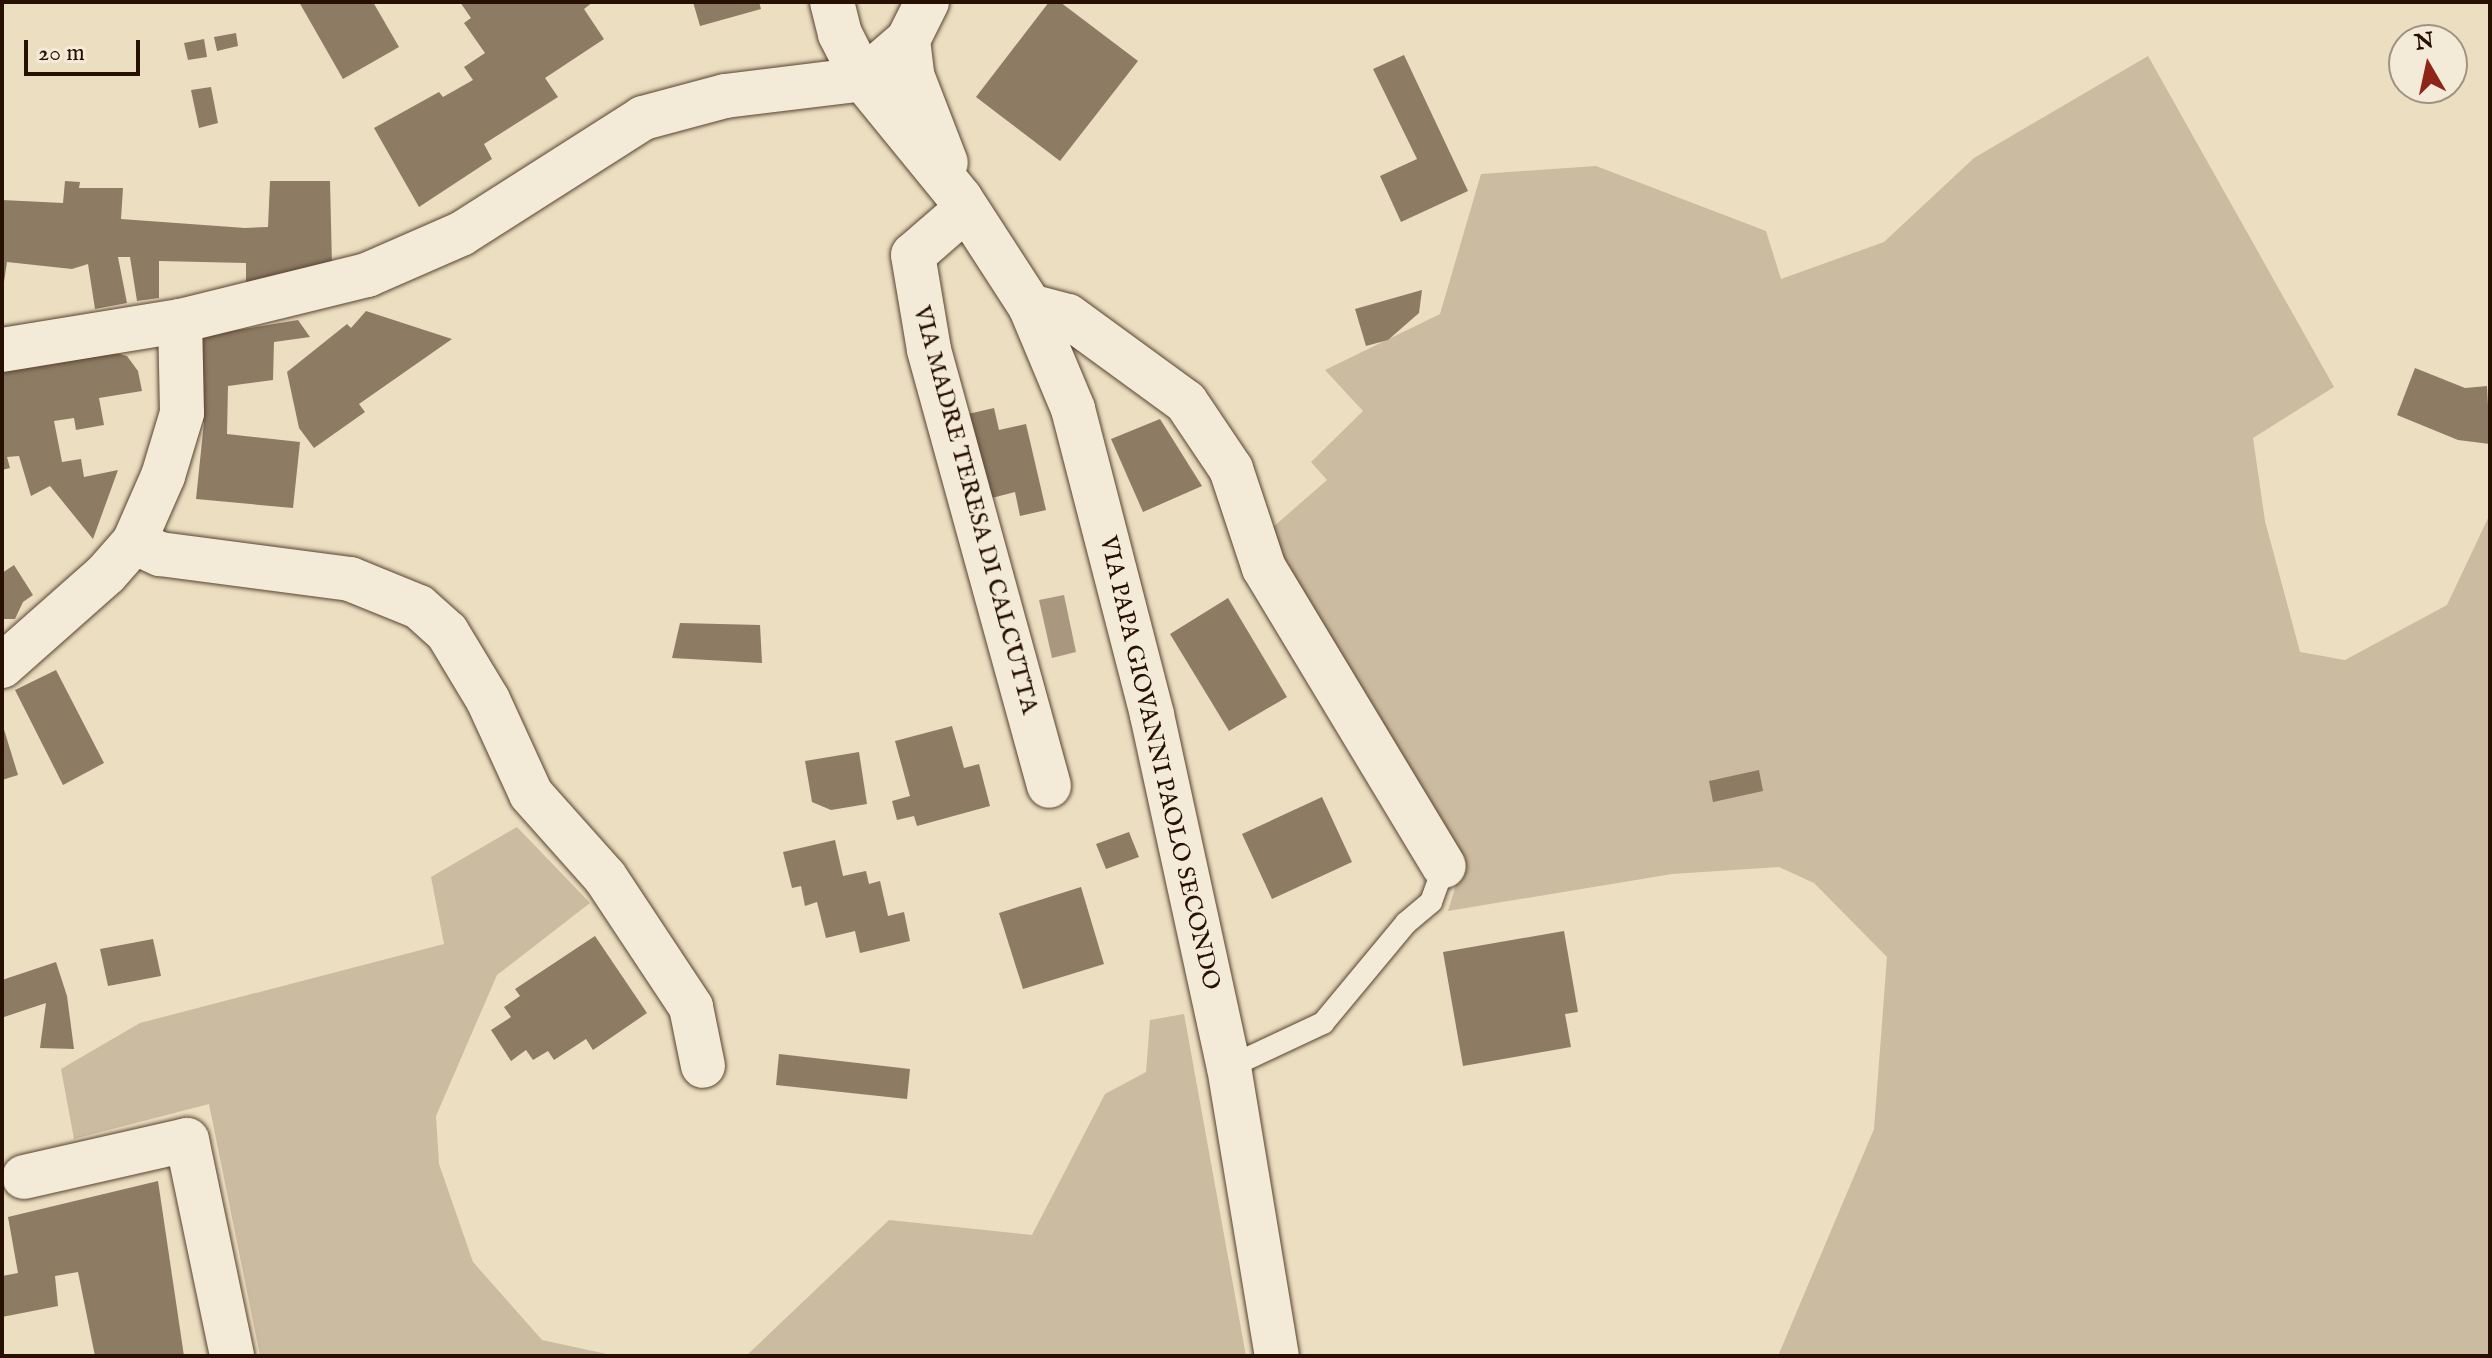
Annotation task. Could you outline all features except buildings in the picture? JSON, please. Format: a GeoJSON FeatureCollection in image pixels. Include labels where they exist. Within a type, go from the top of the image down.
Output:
{"type":"FeatureCollection","features":[{"type":"Feature","properties":{"kind":"street"},"geometry":{"type":"LineString","coordinates":[[832,2],[840,34],[863,79],[963,204]]}},
{"type":"Feature","properties":{"kind":"street"},"geometry":{"type":"LineString","coordinates":[[2,350],[180,321],[298,295],[413,256],[461,234],[643,118],[725,96],[863,79],[917,21]]}},
{"type":"Feature","properties":{"kind":"street"},"geometry":{"type":"LineString","coordinates":[[917,21],[912,75],[963,204]]}},
{"type":"Feature","properties":{"kind":"street","name":"VIA PAPA GIOVANNI PAOLO SECONDO"},"geometry":{"type":"LineString","coordinates":[[963,204],[1030,306],[1086,453],[1152,715],[1229,1067],[1277,1356]]}},
{"type":"Feature","properties":{"kind":"street","name":"VIA MADRE TERESA DI CALCUTTA"},"geometry":{"type":"LineString","coordinates":[[963,204],[913,255],[929,350],[1049,786]]}},
{"type":"Feature","properties":{"kind":"street"},"geometry":{"type":"LineString","coordinates":[[1030,306],[1068,316],[1193,412],[1231,469],[1264,568],[1444,866]]}},
{"type":"Feature","properties":{"kind":"street"},"geometry":{"type":"LineString","coordinates":[[2,666],[106,574],[134,542],[163,476],[182,413],[180,321]]}},
{"type":"Feature","properties":{"kind":"street"},"geometry":{"type":"LineString","coordinates":[[134,542],[160,554],[350,579],[419,607],[447,632],[488,700],[531,794],[605,877],[691,1007],[703,1066]]}},
{"type":"Feature","properties":{"kind":"street"},"geometry":{"type":"LineString","coordinates":[[24,1177],[187,1140],[232,1356]]}},
{"type":"Feature","properties":{"kind":"lane"},"geometry":{"type":"LineString","coordinates":[[1229,1067],[1323,1023],[1406,923],[1431,902],[1444,866]]}},
{"type":"Feature","properties":{"kind":"shaded area"},"geometry":{"type":"Polygon","coordinates":[[[2148,56],[2334,387],[2253,438],[2265,521],[2300,652],[2345,660],[2447,605],[2490,514],[2490,1356],[1778,1356],[1874,1129],[1887,957],[1814,883],[1779,867],[1672,874],[1448,911],[1462,865],[1265,534],[1327,480],[1311,462],[1363,411],[1325,370],[1440,314],[1481,174],[1596,166],[1766,231],[1781,279],[1884,242],[1974,158],[2148,56]]]}},
{"type":"Feature","properties":{"kind":"shaded area"},"geometry":{"type":"Polygon","coordinates":[[[1064,595],[1076,652],[1052,658],[1039,600],[1064,595]]]}},
{"type":"Feature","properties":{"kind":"shaded area"},"geometry":{"type":"Polygon","coordinates":[[[517,827],[590,903],[497,975],[436,1116],[439,1164],[473,1262],[542,1340],[616,1356],[260,1356],[209,1104],[74,1139],[61,1069],[140,1023],[444,944],[431,877],[517,827]]]}},
{"type":"Feature","properties":{"kind":"shaded area"},"geometry":{"type":"Polygon","coordinates":[[[1184,1014],[1246,1356],[746,1356],[889,1220],[1032,1235],[1105,1094],[1146,1072],[1150,1020],[1184,1014]]]}}]}
